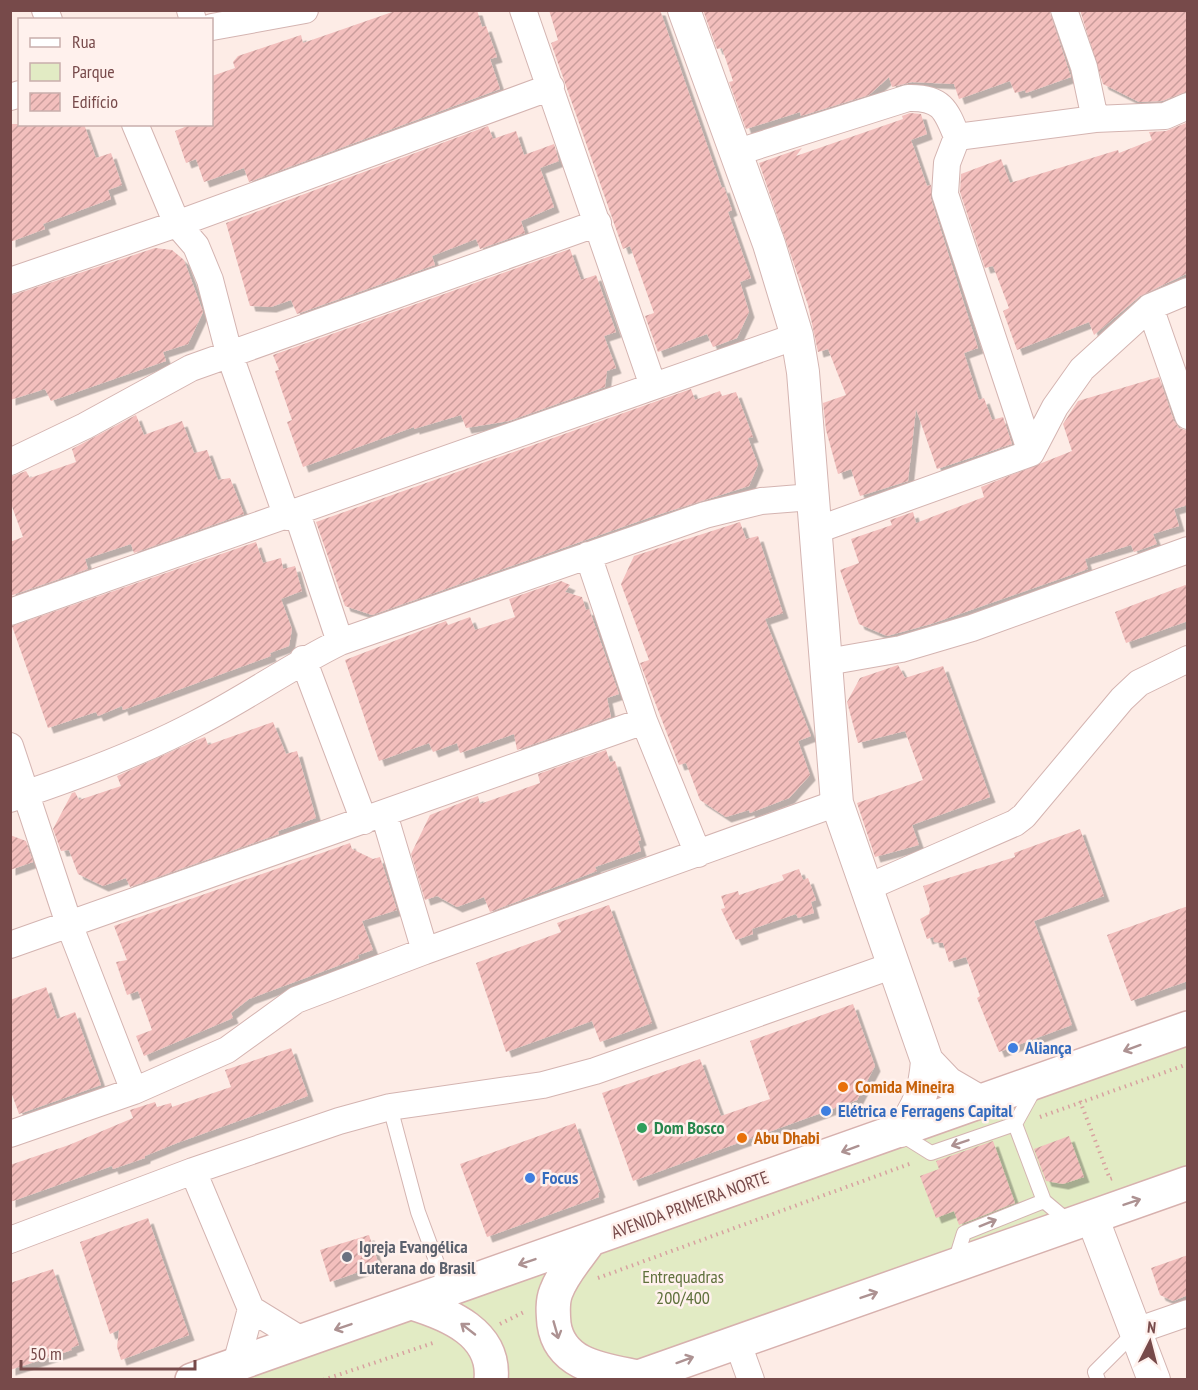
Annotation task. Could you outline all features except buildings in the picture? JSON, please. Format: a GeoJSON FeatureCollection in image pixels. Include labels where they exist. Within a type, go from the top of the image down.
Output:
{"type":"FeatureCollection","features":[{"type":"Feature","properties":{"kind":"main road","name":"AVENIDA PRIMEIRA NORTE"},"geometry":{"type":"LineString","coordinates":[[192,1380],[1188,1028]]}},
{"type":"Feature","properties":{"kind":"main road"},"geometry":{"type":"LineString","coordinates":[[589,1241],[563,1277],[555,1294],[552,1311],[555,1330],[562,1346],[577,1360],[597,1369],[634,1378],[1082,1220],[1183,1188]]}},
{"type":"Feature","properties":{"kind":"main road"},"geometry":{"type":"LineString","coordinates":[[412,1303],[447,1314],[481,1340],[489,1358],[491,1380]]}},
{"type":"Feature","properties":{"kind":"street"},"geometry":{"type":"LineString","coordinates":[[213,27],[305,10]]}},
{"type":"Feature","properties":{"kind":"street"},"geometry":{"type":"LineString","coordinates":[[523,10],[653,386]]}},
{"type":"Feature","properties":{"kind":"street"},"geometry":{"type":"LineString","coordinates":[[684,10],[769,244],[797,336],[803,372],[837,803],[927,1060],[948,1083],[979,1101]]}},
{"type":"Feature","properties":{"kind":"street"},"geometry":{"type":"LineString","coordinates":[[1064,10],[1084,67],[1095,119]]}},
{"type":"Feature","properties":{"kind":"street"},"geometry":{"type":"LineString","coordinates":[[10,281],[177,224],[551,87]]}},
{"type":"Feature","properties":{"kind":"street"},"geometry":{"type":"LineString","coordinates":[[735,153],[908,98],[926,98],[938,104],[948,115],[957,138],[947,163],[945,194],[1031,453]]}},
{"type":"Feature","properties":{"kind":"street"},"geometry":{"type":"LineString","coordinates":[[957,138],[1095,119],[1165,116],[1188,106]]}},
{"type":"Feature","properties":{"kind":"street"},"geometry":{"type":"LineString","coordinates":[[136,126],[177,224],[196,246],[210,280],[229,353],[340,642]]}},
{"type":"Feature","properties":{"kind":"street"},"geometry":{"type":"LineString","coordinates":[[10,462],[85,426],[191,368],[598,223]]}},
{"type":"Feature","properties":{"kind":"street"},"geometry":{"type":"LineString","coordinates":[[814,531],[1031,453],[1055,407],[1082,369],[1150,307],[1188,291]]}},
{"type":"Feature","properties":{"kind":"street"},"geometry":{"type":"LineString","coordinates":[[1150,307],[1188,416]]}},
{"type":"Feature","properties":{"kind":"street"},"geometry":{"type":"LineString","coordinates":[[10,612],[797,336]]}},
{"type":"Feature","properties":{"kind":"street"},"geometry":{"type":"LineString","coordinates":[[18,796],[148,747],[197,723],[303,660],[340,642],[705,515],[761,501],[812,497]]}},
{"type":"Feature","properties":{"kind":"street"},"geometry":{"type":"LineString","coordinates":[[827,662],[901,649],[972,628],[1188,550]]}},
{"type":"Feature","properties":{"kind":"street"},"geometry":{"type":"LineString","coordinates":[[588,555],[644,721],[698,854]]}},
{"type":"Feature","properties":{"kind":"street"},"geometry":{"type":"LineString","coordinates":[[866,888],[1015,823],[1024,816],[1122,699],[1139,683],[1188,659]]}},
{"type":"Feature","properties":{"kind":"street"},"geometry":{"type":"LineString","coordinates":[[303,660],[374,818],[425,951]]}},
{"type":"Feature","properties":{"kind":"street"},"geometry":{"type":"LineString","coordinates":[[10,945],[644,721]]}},
{"type":"Feature","properties":{"kind":"street"},"geometry":{"type":"LineString","coordinates":[[10,746],[18,796],[134,1091]]}},
{"type":"Feature","properties":{"kind":"street"},"geometry":{"type":"LineString","coordinates":[[10,1134],[134,1091],[227,1050],[296,1000],[425,951],[837,803]]}},
{"type":"Feature","properties":{"kind":"street"},"geometry":{"type":"LineString","coordinates":[[10,1240],[193,1171],[339,1121],[390,1107],[543,1085],[595,1071],[894,965]]}},
{"type":"Feature","properties":{"kind":"street"},"geometry":{"type":"LineString","coordinates":[[899,1131],[920,1102],[925,1083],[927,1060]]}},
{"type":"Feature","properties":{"kind":"street"},"geometry":{"type":"LineString","coordinates":[[193,1171],[251,1308],[303,1341]]}},
{"type":"Feature","properties":{"kind":"street"},"geometry":{"type":"LineString","coordinates":[[1082,1220],[1136,1331],[1154,1380]]}},
{"type":"Feature","properties":{"kind":"street"},"geometry":{"type":"LineString","coordinates":[[236,1364],[251,1308]]}},
{"type":"Feature","properties":{"kind":"street"},"geometry":{"type":"LineString","coordinates":[[1136,1331],[1188,1313]]}},
{"type":"Feature","properties":{"kind":"street"},"geometry":{"type":"LineString","coordinates":[[737,1341],[751,1380]]}},
{"type":"Feature","properties":{"kind":"lane"},"geometry":{"type":"LineString","coordinates":[[899,1131],[931,1153],[1015,1125],[1039,1082]]}},
{"type":"Feature","properties":{"kind":"lane"},"geometry":{"type":"LineString","coordinates":[[390,1107],[418,1212],[447,1290]]}},
{"type":"Feature","properties":{"kind":"lane"},"geometry":{"type":"LineString","coordinates":[[1015,1125],[1044,1201],[1082,1220]]}},
{"type":"Feature","properties":{"kind":"lane"},"geometry":{"type":"LineString","coordinates":[[955,1264],[964,1233],[1044,1201]]}},
{"type":"Feature","properties":{"kind":"lane"},"geometry":{"type":"LineString","coordinates":[[1098,1380],[1095,1372],[1136,1331]]}},
{"type":"Feature","properties":{"kind":"path"},"geometry":{"type":"LineString","coordinates":[[1015,1125],[1188,1064]]}},
{"type":"Feature","properties":{"kind":"path"},"geometry":{"type":"LineString","coordinates":[[1077,1093],[1110,1179],[1122,1175]]}},
{"type":"Feature","properties":{"kind":"path"},"geometry":{"type":"LineString","coordinates":[[323,1380],[471,1331],[490,1329],[539,1305],[555,1294],[918,1160]]}},
{"type":"Feature","properties":{"kind":"green space","name":"Entrequadras 200/400"},"geometry":{"type":"Polygon","coordinates":[[[1187,1042],[1187,1170],[603,1379],[235,1380],[1187,1042]]]}},
{"type":"Feature","properties":{"kind":"place","name":"Aliança"},"geometry":{"type":"Point","coordinates":[1013,1048]}},
{"type":"Feature","properties":{"kind":"place","name":"Comida Mineira"},"geometry":{"type":"Point","coordinates":[843,1087]}},
{"type":"Feature","properties":{"kind":"place","name":"Elétrica e Ferragens Capital"},"geometry":{"type":"Point","coordinates":[826,1111]}},
{"type":"Feature","properties":{"kind":"place","name":"Dom Bosco"},"geometry":{"type":"Point","coordinates":[642,1128]}},
{"type":"Feature","properties":{"kind":"place","name":"Abu Dhabi"},"geometry":{"type":"Point","coordinates":[742,1138]}},
{"type":"Feature","properties":{"kind":"place","name":"Focus"},"geometry":{"type":"Point","coordinates":[530,1178]}},
{"type":"Feature","properties":{"kind":"place","name":"Igreja Evangélica Luterana do Brasil"},"geometry":{"type":"Point","coordinates":[347,1257]}}]}
